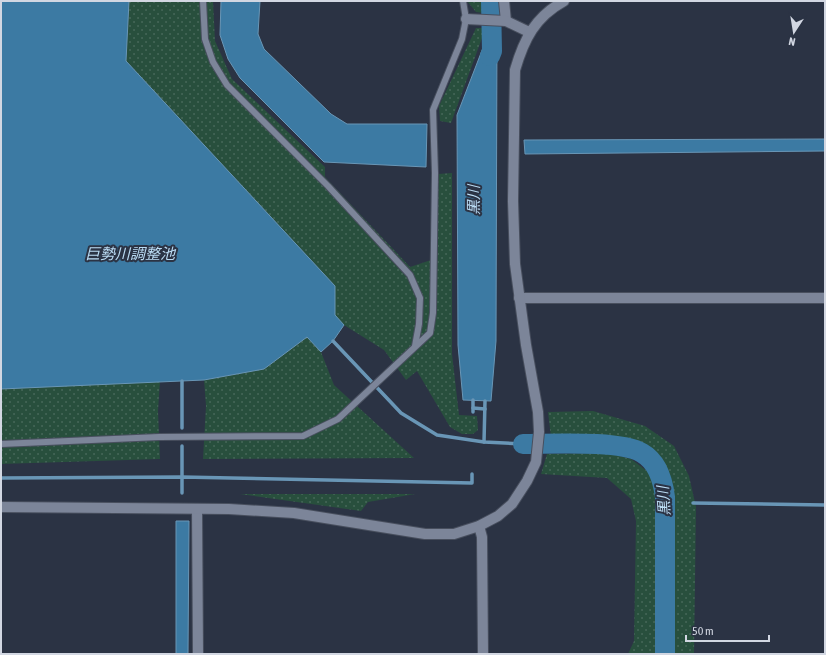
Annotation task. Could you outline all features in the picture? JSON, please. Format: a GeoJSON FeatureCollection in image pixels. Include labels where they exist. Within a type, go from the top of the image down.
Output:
{"type":"FeatureCollection","features":[{"type":"Feature","properties":{"kind":"street"},"geometry":{"type":"LineString","coordinates":[[504,1],[506,21]]}},
{"type":"Feature","properties":{"kind":"street"},"geometry":{"type":"LineString","coordinates":[[1,507],[229,509],[294,513],[425,534],[454,534],[479,526],[498,516],[512,504],[527,481],[536,462],[539,432],[538,412],[526,345],[515,264],[513,201],[515,70],[519,54],[529,32],[546,13],[564,1]]}},
{"type":"Feature","properties":{"kind":"street"},"geometry":{"type":"LineString","coordinates":[[466,19],[506,21],[529,32]]}},
{"type":"Feature","properties":{"kind":"street"},"geometry":{"type":"LineString","coordinates":[[519,298],[825,298]]}},
{"type":"Feature","properties":{"kind":"street"},"geometry":{"type":"LineString","coordinates":[[198,509],[198,654]]}},
{"type":"Feature","properties":{"kind":"street"},"geometry":{"type":"LineString","coordinates":[[479,526],[482,537],[483,654]]}},
{"type":"Feature","properties":{"kind":"lane"},"geometry":{"type":"LineString","coordinates":[[203,1],[205,39],[213,62],[227,85],[328,186],[410,274],[420,298],[419,324],[415,346]]}},
{"type":"Feature","properties":{"kind":"lane"},"geometry":{"type":"LineString","coordinates":[[1,444],[159,437],[303,436],[338,419],[430,333],[434,313],[435,172],[433,110],[462,39],[466,19],[463,1]]}},
{"type":"Feature","properties":{"kind":"green space"},"geometry":{"type":"Polygon","coordinates":[[[129,1],[213,1],[215,41],[232,79],[325,167],[325,177],[410,267],[437,258],[438,174],[452,173],[452,354],[459,415],[477,416],[478,430],[473,434],[462,434],[450,427],[417,371],[406,380],[384,350],[344,325],[335,316],[335,286],[126,61],[129,1]]]}},
{"type":"Feature","properties":{"kind":"green space"},"geometry":{"type":"Polygon","coordinates":[[[467,1],[483,1],[483,13],[476,12],[467,1]]]}},
{"type":"Feature","properties":{"kind":"green space"},"geometry":{"type":"Polygon","coordinates":[[[476,28],[482,28],[482,38],[451,123],[440,121],[439,106],[476,28]]]}},
{"type":"Feature","properties":{"kind":"green space"},"geometry":{"type":"Polygon","coordinates":[[[307,337],[321,352],[334,385],[414,458],[203,459],[206,406],[204,380],[264,369],[307,337]]]}},
{"type":"Feature","properties":{"kind":"green space"},"geometry":{"type":"Polygon","coordinates":[[[160,381],[158,411],[160,459],[1,464],[1,389],[160,381]]]}},
{"type":"Feature","properties":{"kind":"green space"},"geometry":{"type":"Polygon","coordinates":[[[593,411],[645,426],[674,446],[689,476],[696,507],[694,654],[672,654],[674,493],[658,460],[637,445],[614,439],[551,437],[548,412],[593,411]]]}},
{"type":"Feature","properties":{"kind":"green space"},"geometry":{"type":"Polygon","coordinates":[[[608,453],[631,459],[651,474],[660,503],[660,654],[628,654],[634,641],[636,521],[631,499],[607,478],[541,474],[547,454],[608,453]]]}},
{"type":"Feature","properties":{"kind":"green space"},"geometry":{"type":"Polygon","coordinates":[[[240,494],[415,494],[368,502],[361,511],[240,494]]]}},
{"type":"Feature","properties":{"kind":"water","name":"巨勢川調整池"},"geometry":{"type":"Polygon","coordinates":[[[1,1],[129,1],[126,61],[335,286],[335,315],[344,325],[333,341],[321,352],[307,337],[264,369],[204,380],[1,389],[1,1]]]}},
{"type":"Feature","properties":{"kind":"water"},"geometry":{"type":"Polygon","coordinates":[[[221,1],[260,1],[258,34],[264,49],[331,114],[347,124],[427,124],[426,167],[324,162],[240,78],[228,59],[220,35],[221,1]]]}},
{"type":"Feature","properties":{"kind":"water"},"geometry":{"type":"Polygon","coordinates":[[[497,28],[496,341],[491,401],[463,400],[458,345],[457,115],[486,40],[486,30],[497,28]]]}},
{"type":"Feature","properties":{"kind":"water"},"geometry":{"type":"Polygon","coordinates":[[[825,139],[825,151],[525,154],[524,140],[825,139]]]}},
{"type":"Feature","properties":{"kind":"water"},"geometry":{"type":"Polygon","coordinates":[[[176,521],[189,521],[188,654],[176,654],[176,521]]]}},
{"type":"Feature","properties":{"kind":"waterway","name":"黒川"},"geometry":{"type":"LineString","coordinates":[[490,56],[492,51],[491,1]]}},
{"type":"Feature","properties":{"kind":"waterway"},"geometry":{"type":"LineString","coordinates":[[333,341],[401,413],[437,435],[484,442]]}},
{"type":"Feature","properties":{"kind":"waterway"},"geometry":{"type":"LineString","coordinates":[[182,381],[182,428]]}},
{"type":"Feature","properties":{"kind":"waterway"},"geometry":{"type":"LineString","coordinates":[[473,400],[473,412]]}},
{"type":"Feature","properties":{"kind":"waterway"},"geometry":{"type":"LineString","coordinates":[[485,401],[484,442],[523,444]]}},
{"type":"Feature","properties":{"kind":"waterway"},"geometry":{"type":"LineString","coordinates":[[473,408],[485,409]]}},
{"type":"Feature","properties":{"kind":"waterway","name":"黒川"},"geometry":{"type":"LineString","coordinates":[[523,444],[603,444],[632,449],[642,453],[652,461],[659,472],[665,497],[665,654]]}},
{"type":"Feature","properties":{"kind":"waterway"},"geometry":{"type":"LineString","coordinates":[[182,446],[182,493]]}},
{"type":"Feature","properties":{"kind":"waterway"},"geometry":{"type":"LineString","coordinates":[[1,478],[182,477],[472,483],[472,474]]}},
{"type":"Feature","properties":{"kind":"waterway"},"geometry":{"type":"LineString","coordinates":[[693,503],[825,505]]}}]}
